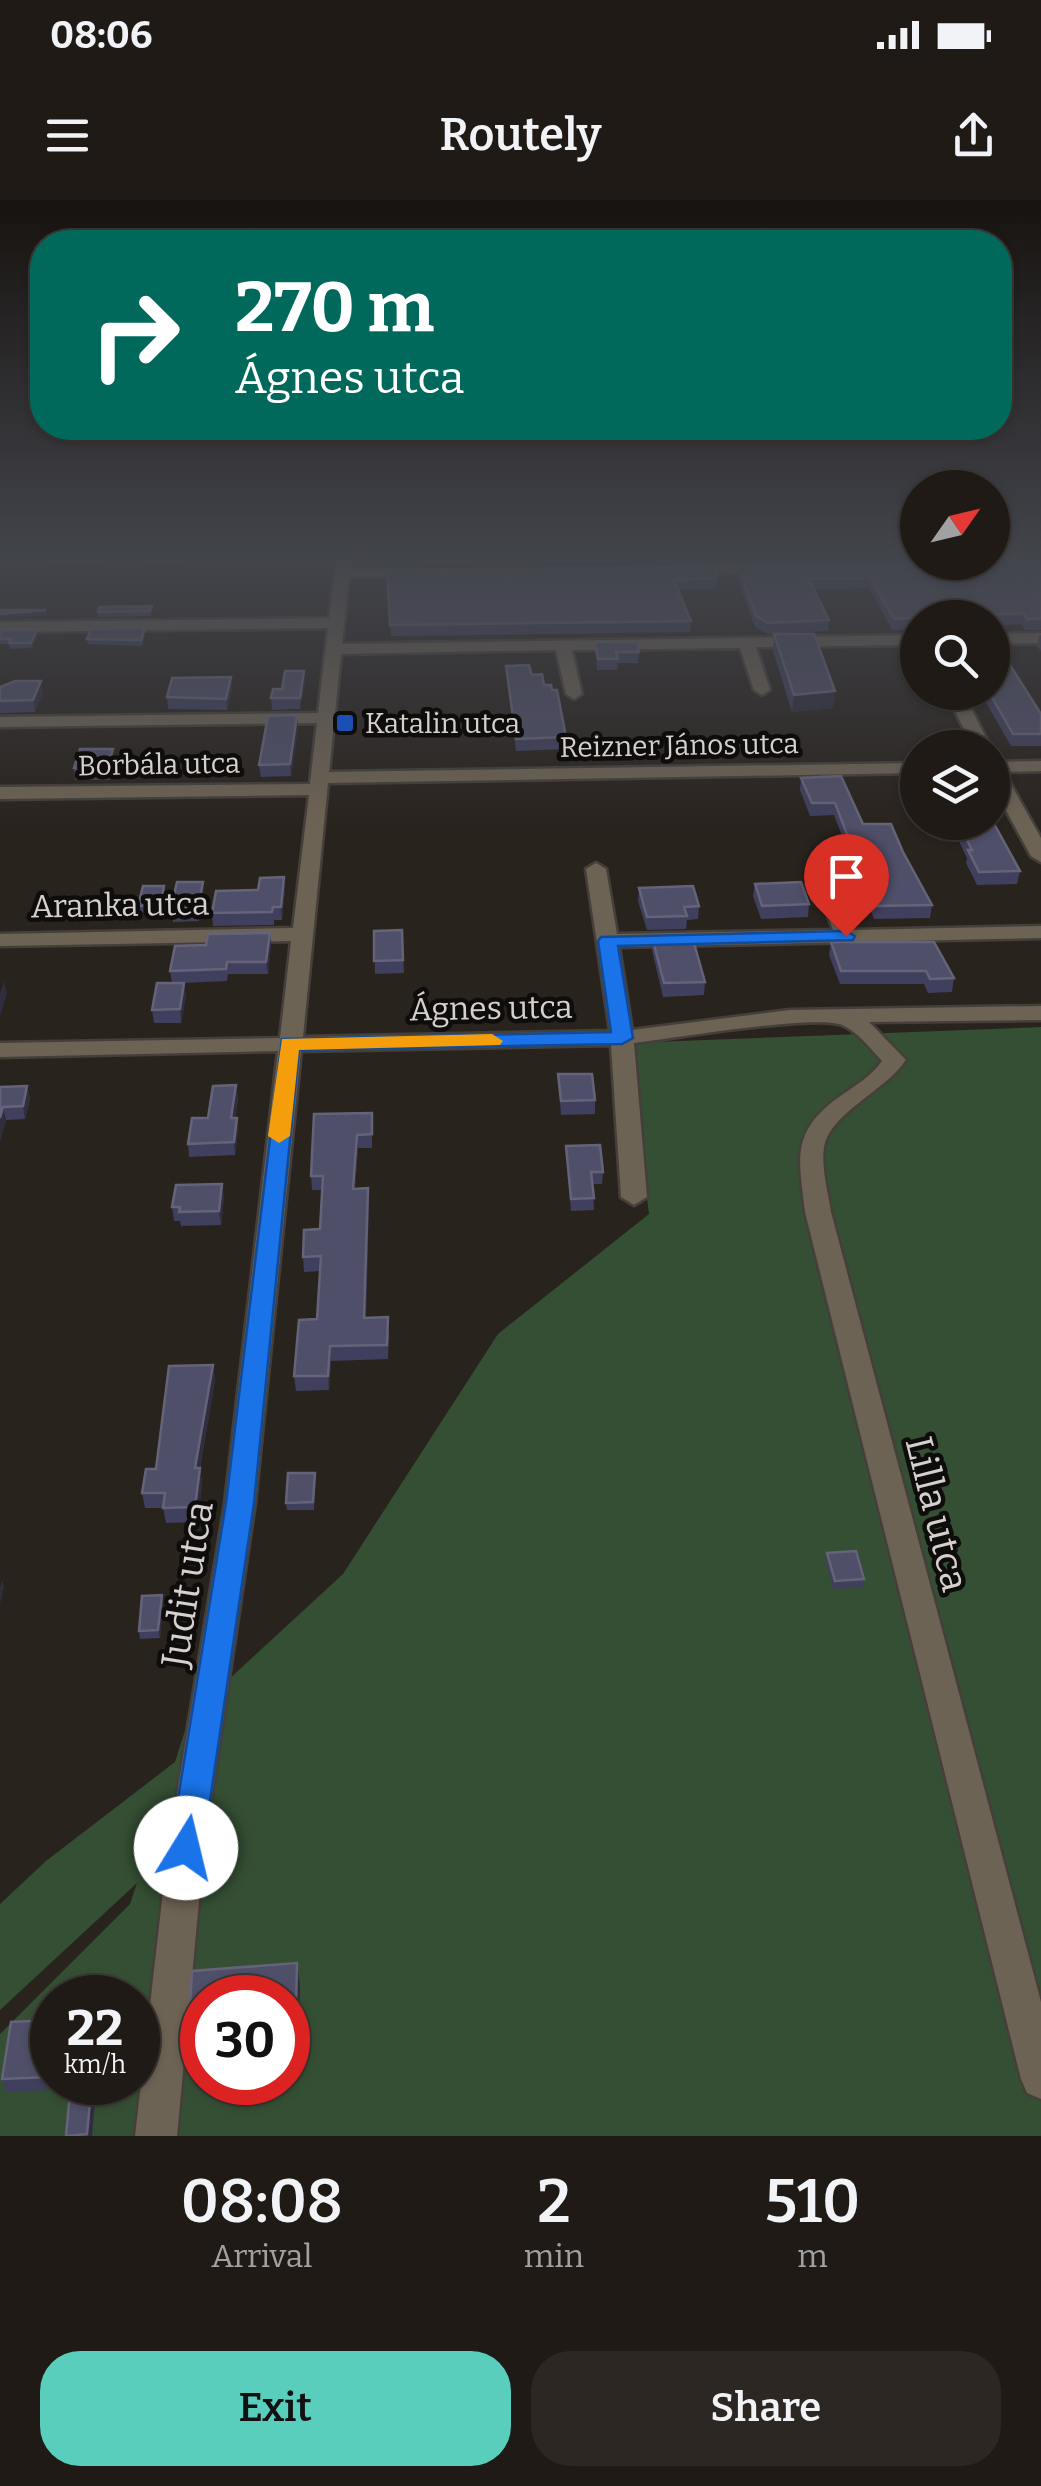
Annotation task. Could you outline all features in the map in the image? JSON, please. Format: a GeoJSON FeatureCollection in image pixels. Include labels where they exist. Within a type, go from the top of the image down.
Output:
{"type":"FeatureCollection","features":[{"type":"Feature","properties":{"kind":"street"},"geometry":{"type":"LineString","coordinates":[[289,1044],[334,649],[486,646]]}},
{"type":"Feature","properties":{"kind":"street"},"geometry":{"type":"LineString","coordinates":[[563,646],[574,694]]}},
{"type":"Feature","properties":{"kind":"street"},"geometry":{"type":"LineString","coordinates":[[747,646],[762,690]]}},
{"type":"Feature","properties":{"kind":"street"},"geometry":{"type":"LineString","coordinates":[[0,722],[327,713],[338,721],[336,752],[372,778]]}},
{"type":"Feature","properties":{"kind":"street"},"geometry":{"type":"LineString","coordinates":[[1010,767],[1041,766]]}},
{"type":"Feature","properties":{"kind":"street","name":"Reizner János utca"},"geometry":{"type":"LineString","coordinates":[[320,784],[372,778],[900,768]]}},
{"type":"Feature","properties":{"kind":"street","name":"Borbála utca"},"geometry":{"type":"LineString","coordinates":[[0,793],[320,784]]}},
{"type":"Feature","properties":{"kind":"street"},"geometry":{"type":"LineString","coordinates":[[1010,799],[1041,856]]}},
{"type":"Feature","properties":{"kind":"street"},"geometry":{"type":"LineString","coordinates":[[820,865],[846,936]]}},
{"type":"Feature","properties":{"kind":"street"},"geometry":{"type":"LineString","coordinates":[[596,869],[622,1038],[634,1197]]}},
{"type":"Feature","properties":{"kind":"street"},"geometry":{"type":"LineString","coordinates":[[608,941],[1041,932]]}},
{"type":"Feature","properties":{"kind":"street","name":"Aranka utca"},"geometry":{"type":"LineString","coordinates":[[0,940],[302,934]]}},
{"type":"Feature","properties":{"kind":"street","name":"Ágnes utca"},"geometry":{"type":"LineString","coordinates":[[0,1050],[622,1038],[790,1017],[1041,1013]]}},
{"type":"Feature","properties":{"kind":"street","name":"Lilla utca"},"geometry":{"type":"LineString","coordinates":[[846,1018],[867,1031],[894,1060],[888,1074],[828,1120],[812,1144],[818,1212],[1041,2079]]}},
{"type":"Feature","properties":{"kind":"street","name":"Judit utca"},"geometry":{"type":"LineString","coordinates":[[156,2136],[186,1848],[240,1503],[289,1044]]}},
{"type":"Feature","properties":{"kind":"green space"},"geometry":{"type":"Polygon","coordinates":[[[1041,1027],[1041,2136],[0,2136],[0,2034],[30,2004],[30,2105],[160,2105],[160,1975],[59,1975],[130,1904],[137,1883],[38,1975],[30,1975],[30,1982],[0,2010],[0,1904],[46,1861],[175,1762],[190,1715],[343,1574],[498,1334],[649,1214],[628,1043],[1041,1027]]]}},
{"type":"Feature","properties":{"kind":"building"},"geometry":{"type":"Polygon","coordinates":[[[596,646],[638,646],[639,652],[616,652],[618,659],[598,659],[596,646]]]}},
{"type":"Feature","properties":{"kind":"building"},"geometry":{"type":"Polygon","coordinates":[[[778,646],[819,646],[835,691],[794,695],[778,646]]]}},
{"type":"Feature","properties":{"kind":"building"},"geometry":{"type":"Polygon","coordinates":[[[529,665],[532,675],[542,674],[544,685],[557,690],[566,737],[516,739],[506,666],[529,665]]]}},
{"type":"Feature","properties":{"kind":"building"},"geometry":{"type":"Polygon","coordinates":[[[1010,665],[1041,714],[1041,734],[1013,734],[999,710],[1010,710],[1010,665]]]}},
{"type":"Feature","properties":{"kind":"building"},"geometry":{"type":"Polygon","coordinates":[[[285,671],[304,671],[300,698],[271,698],[273,689],[282,689],[285,671]]]}},
{"type":"Feature","properties":{"kind":"building"},"geometry":{"type":"Polygon","coordinates":[[[231,677],[226,699],[167,697],[172,678],[231,677]]]}},
{"type":"Feature","properties":{"kind":"building"},"geometry":{"type":"Polygon","coordinates":[[[15,681],[41,681],[33,700],[0,701],[0,687],[15,681]]]}},
{"type":"Feature","properties":{"kind":"building"},"geometry":{"type":"Polygon","coordinates":[[[297,715],[290,764],[259,765],[268,716],[297,715]]]}},
{"type":"Feature","properties":{"kind":"building"},"geometry":{"type":"Polygon","coordinates":[[[80,749],[113,749],[107,768],[74,768],[80,749]]]}},
{"type":"Feature","properties":{"kind":"building"},"geometry":{"type":"Polygon","coordinates":[[[841,776],[863,824],[891,824],[932,905],[876,906],[868,885],[881,884],[862,841],[850,842],[835,803],[812,803],[801,778],[841,776]]]}},
{"type":"Feature","properties":{"kind":"building"},"geometry":{"type":"Polygon","coordinates":[[[967,840],[1003,840],[1020,871],[979,872],[968,850],[972,850],[967,840]]]}},
{"type":"Feature","properties":{"kind":"building"},"geometry":{"type":"Polygon","coordinates":[[[284,877],[281,907],[273,907],[272,912],[212,913],[216,891],[258,890],[260,878],[284,877]]]}},
{"type":"Feature","properties":{"kind":"building"},"geometry":{"type":"Polygon","coordinates":[[[177,882],[203,882],[198,908],[171,908],[177,882]]]}},
{"type":"Feature","properties":{"kind":"building"},"geometry":{"type":"Polygon","coordinates":[[[801,882],[809,904],[762,906],[755,884],[801,882]]]}},
{"type":"Feature","properties":{"kind":"building"},"geometry":{"type":"Polygon","coordinates":[[[143,886],[164,886],[160,905],[138,906],[143,886]]]}},
{"type":"Feature","properties":{"kind":"building"},"geometry":{"type":"Polygon","coordinates":[[[693,886],[699,906],[684,907],[687,916],[647,917],[639,888],[693,886]]]}},
{"type":"Feature","properties":{"kind":"building"},"geometry":{"type":"Polygon","coordinates":[[[402,930],[403,960],[374,961],[374,931],[402,930]]]}},
{"type":"Feature","properties":{"kind":"building"},"geometry":{"type":"Polygon","coordinates":[[[270,933],[266,962],[227,962],[226,969],[170,971],[175,946],[206,945],[208,934],[270,933]]]}},
{"type":"Feature","properties":{"kind":"building"},"geometry":{"type":"Polygon","coordinates":[[[692,936],[705,982],[664,983],[652,937],[692,936]]]}},
{"type":"Feature","properties":{"kind":"building"},"geometry":{"type":"Polygon","coordinates":[[[831,942],[934,942],[954,978],[930,979],[926,971],[841,971],[831,942]]]}},
{"type":"Feature","properties":{"kind":"building"},"geometry":{"type":"Polygon","coordinates":[[[157,983],[184,983],[180,1009],[152,1010],[157,983]]]}},
{"type":"Feature","properties":{"kind":"building"},"geometry":{"type":"Polygon","coordinates":[[[558,1074],[592,1074],[595,1100],[561,1101],[558,1074]]]}},
{"type":"Feature","properties":{"kind":"building"},"geometry":{"type":"Polygon","coordinates":[[[236,1085],[231,1118],[237,1118],[234,1142],[188,1144],[192,1118],[208,1118],[213,1086],[236,1085]]]}},
{"type":"Feature","properties":{"kind":"building"},"geometry":{"type":"Polygon","coordinates":[[[27,1086],[23,1106],[3,1107],[0,1118],[0,1087],[27,1086]]]}},
{"type":"Feature","properties":{"kind":"building"},"geometry":{"type":"Polygon","coordinates":[[[372,1113],[372,1134],[357,1135],[353,1189],[368,1188],[364,1318],[388,1317],[387,1345],[330,1346],[328,1376],[294,1376],[299,1320],[317,1319],[321,1256],[303,1257],[304,1230],[320,1229],[323,1176],[311,1176],[314,1114],[372,1113]]]}},
{"type":"Feature","properties":{"kind":"building"},"geometry":{"type":"Polygon","coordinates":[[[600,1145],[603,1172],[591,1172],[594,1198],[571,1199],[566,1146],[600,1145]]]}},
{"type":"Feature","properties":{"kind":"building"},"geometry":{"type":"Polygon","coordinates":[[[222,1184],[219,1211],[179,1212],[180,1207],[172,1207],[176,1185],[222,1184]]]}},
{"type":"Feature","properties":{"kind":"building"},"geometry":{"type":"Polygon","coordinates":[[[213,1365],[195,1468],[200,1468],[195,1507],[163,1508],[165,1493],[142,1493],[146,1469],[156,1469],[169,1366],[213,1365]]]}},
{"type":"Feature","properties":{"kind":"building"},"geometry":{"type":"Polygon","coordinates":[[[288,1473],[315,1473],[313,1502],[286,1503],[288,1473]]]}},
{"type":"Feature","properties":{"kind":"building"},"geometry":{"type":"Polygon","coordinates":[[[856,1551],[864,1579],[835,1581],[827,1553],[856,1551]]]}},
{"type":"Feature","properties":{"kind":"building"},"geometry":{"type":"Polygon","coordinates":[[[162,1595],[158,1630],[139,1631],[142,1596],[162,1595]]]}},
{"type":"Feature","properties":{"kind":"building"},"geometry":{"type":"Polygon","coordinates":[[[297,1963],[297,1975],[192,1975],[192,1971],[297,1963]]]}},
{"type":"Feature","properties":{"kind":"building"},"geometry":{"type":"Polygon","coordinates":[[[30,2021],[30,2078],[2,2079],[11,2022],[30,2021]]]}},
{"type":"Feature","properties":{"kind":"building"},"geometry":{"type":"Polygon","coordinates":[[[69,2105],[90,2105],[87,2134],[66,2136],[69,2105]]]}},
{"type":"Feature","properties":{"kind":"slow traffic"},"geometry":{"type":"LineString","coordinates":[[279,1136],[289,1044],[492,1041]]}},
{"type":"Feature","properties":{"kind":"place","name":"Katalin utca"},"geometry":{"type":"Point","coordinates":[345,723]}},
{"type":"Feature","properties":{"kind":"route"},"geometry":{"type":"LineString","coordinates":[[186,1848],[240,1503],[289,1044],[622,1038],[608,941],[846,936]]}}]}
